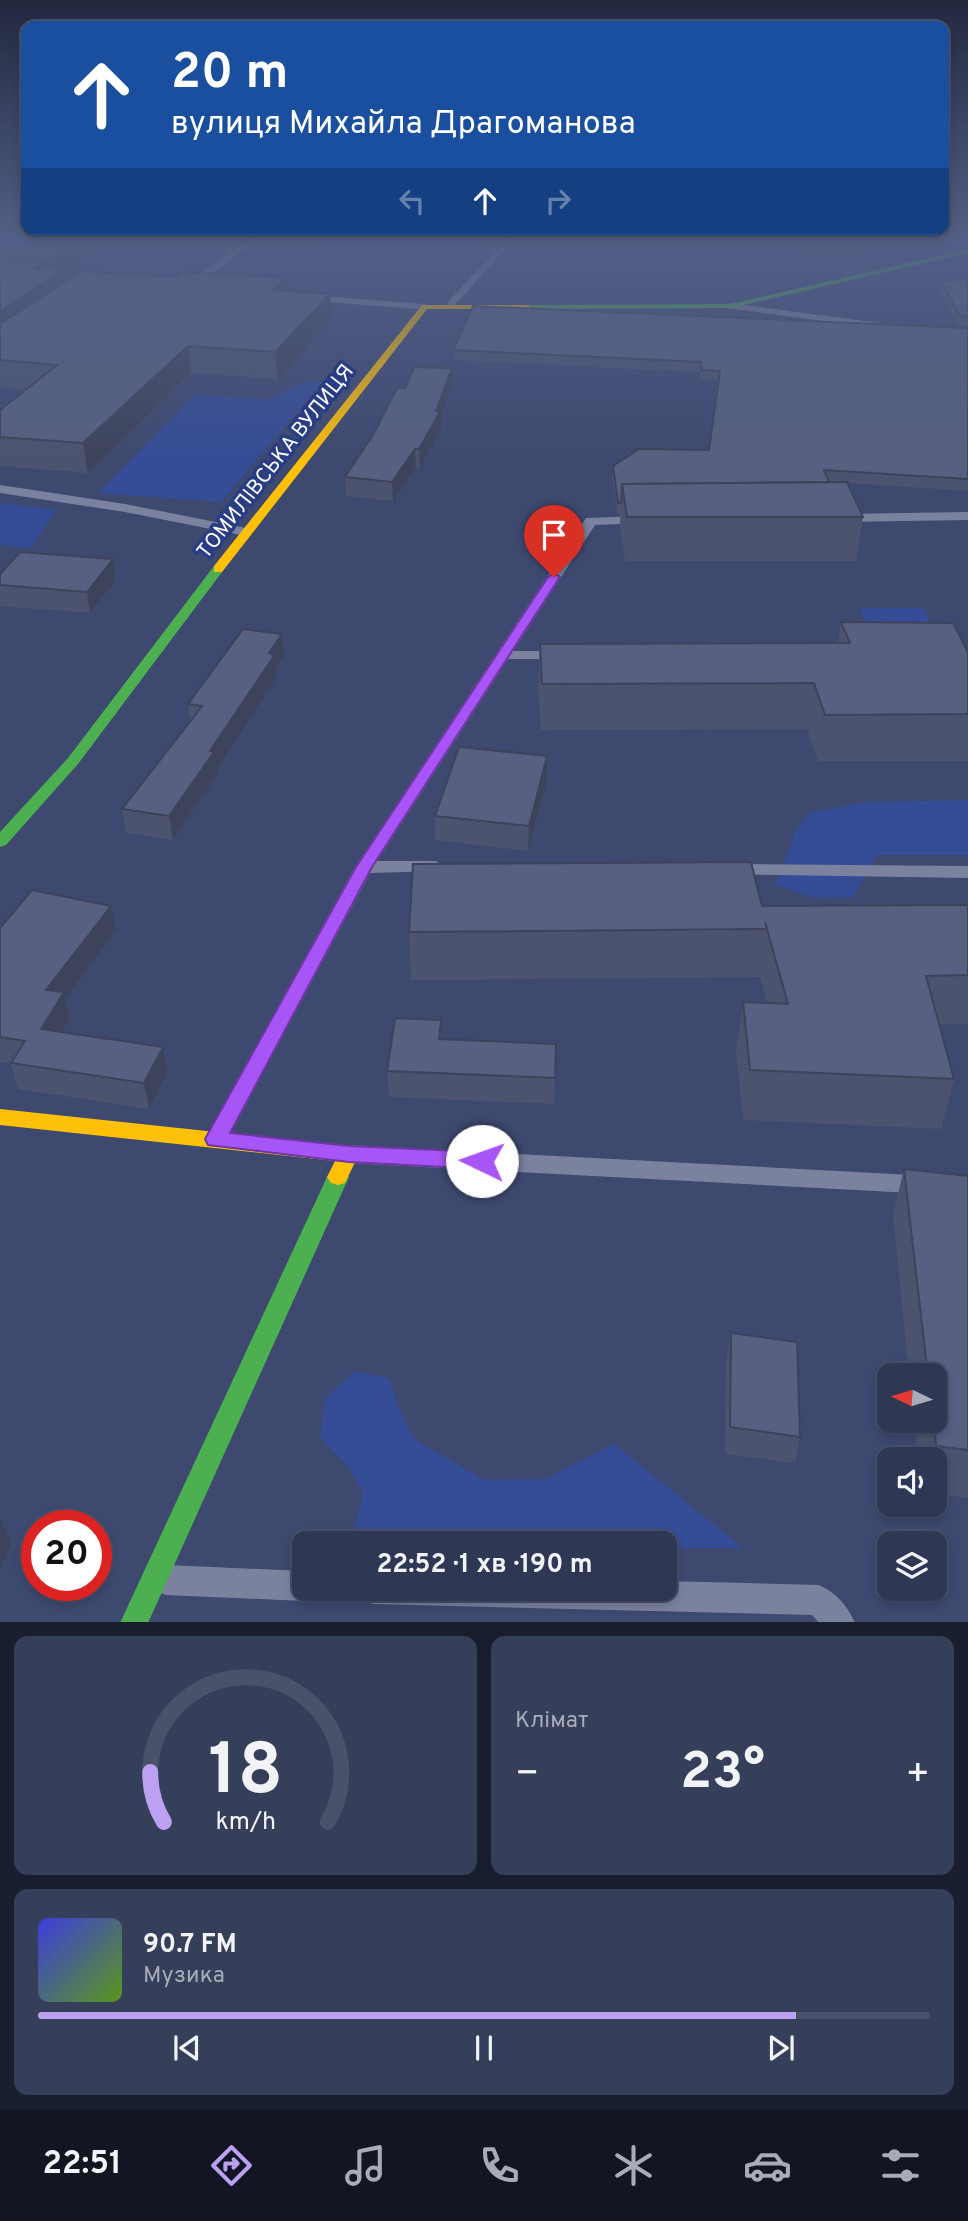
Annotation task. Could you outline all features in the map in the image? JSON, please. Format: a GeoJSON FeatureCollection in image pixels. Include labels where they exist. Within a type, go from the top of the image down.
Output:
{"type":"FeatureCollection","features":[{"type":"Feature","properties":{"kind":"street","name":"ТОМИЛІВСЬКА ВУЛИЦЯ"},"geometry":{"type":"LineString","coordinates":[[0,842],[73,761],[246,532],[420,313]]}},
{"type":"Feature","properties":{"kind":"street"},"geometry":{"type":"LineString","coordinates":[[0,1117],[349,1154],[156,1580],[134,1622]]}},
{"type":"Feature","properties":{"kind":"lane"},"geometry":{"type":"LineString","coordinates":[[781,313],[894,328]]}},
{"type":"Feature","properties":{"kind":"lane"},"geometry":{"type":"LineString","coordinates":[[0,489],[125,508],[246,532]]}},
{"type":"Feature","properties":{"kind":"lane"},"geometry":{"type":"LineString","coordinates":[[823,518],[968,516]]}},
{"type":"Feature","properties":{"kind":"lane"},"geometry":{"type":"LineString","coordinates":[[216,1139],[364,867],[591,521],[659,520]]}},
{"type":"Feature","properties":{"kind":"lane"},"geometry":{"type":"LineString","coordinates":[[503,655],[585,656]]}},
{"type":"Feature","properties":{"kind":"lane"},"geometry":{"type":"LineString","coordinates":[[364,867],[450,867]]}},
{"type":"Feature","properties":{"kind":"lane"},"geometry":{"type":"LineString","coordinates":[[714,870],[968,872]]}},
{"type":"Feature","properties":{"kind":"lane"},"geometry":{"type":"LineString","coordinates":[[349,1154],[968,1187]]}},
{"type":"Feature","properties":{"kind":"lane"},"geometry":{"type":"LineString","coordinates":[[156,1580],[292,1586]]}},
{"type":"Feature","properties":{"kind":"lane"},"geometry":{"type":"LineString","coordinates":[[677,1596],[819,1600],[839,1622]]}},
{"type":"Feature","properties":{"kind":"shaded area"},"geometry":{"type":"Polygon","coordinates":[[[306,381],[322,382],[221,502],[98,493],[195,395],[268,399],[306,381]]]}},
{"type":"Feature","properties":{"kind":"shaded area"},"geometry":{"type":"Polygon","coordinates":[[[0,503],[56,510],[31,548],[0,545],[0,503]]]}},
{"type":"Feature","properties":{"kind":"shaded area"},"geometry":{"type":"Polygon","coordinates":[[[860,608],[924,608],[937,639],[871,638],[860,608]]]}},
{"type":"Feature","properties":{"kind":"shaded area"},"geometry":{"type":"Polygon","coordinates":[[[968,800],[968,855],[876,855],[853,897],[815,898],[775,885],[796,831],[809,813],[867,802],[968,800]]]}},
{"type":"Feature","properties":{"kind":"shaded area"},"geometry":{"type":"Polygon","coordinates":[[[355,1371],[389,1378],[398,1406],[415,1440],[485,1480],[545,1479],[614,1444],[743,1548],[677,1548],[677,1531],[358,1531],[355,1525],[363,1492],[348,1467],[320,1437],[325,1398],[355,1371]]]}},
{"type":"Feature","properties":{"kind":"building"},"geometry":{"type":"Polygon","coordinates":[[[17,313],[312,313],[275,352],[188,346],[83,443],[0,437],[0,410],[57,365],[0,360],[0,324],[17,313]]]}},
{"type":"Feature","properties":{"kind":"building"},"geometry":{"type":"Polygon","coordinates":[[[470,313],[623,313],[968,327],[968,479],[824,470],[829,482],[622,484],[621,503],[618,503],[613,466],[639,449],[709,450],[720,371],[701,370],[701,362],[453,350],[470,313]]]}},
{"type":"Feature","properties":{"kind":"building"},"geometry":{"type":"Polygon","coordinates":[[[414,367],[452,368],[436,411],[440,412],[419,449],[415,449],[392,482],[345,477],[374,433],[397,388],[405,388],[414,367]]]}},
{"type":"Feature","properties":{"kind":"building"},"geometry":{"type":"Polygon","coordinates":[[[847,482],[863,517],[627,517],[622,484],[847,482]]]}},
{"type":"Feature","properties":{"kind":"building"},"geometry":{"type":"Polygon","coordinates":[[[20,552],[113,559],[87,592],[0,585],[0,574],[20,552]]]}},
{"type":"Feature","properties":{"kind":"building"},"geometry":{"type":"Polygon","coordinates":[[[841,622],[953,623],[968,652],[968,714],[825,715],[814,683],[542,684],[540,644],[850,643],[841,622]]]}},
{"type":"Feature","properties":{"kind":"building"},"geometry":{"type":"Polygon","coordinates":[[[243,629],[282,634],[269,653],[274,656],[210,751],[214,752],[169,816],[122,809],[202,706],[188,704],[243,629]]]}},
{"type":"Feature","properties":{"kind":"building"},"geometry":{"type":"Polygon","coordinates":[[[459,747],[547,756],[529,826],[435,816],[459,747]]]}},
{"type":"Feature","properties":{"kind":"building"},"geometry":{"type":"Polygon","coordinates":[[[751,862],[762,906],[968,905],[968,975],[926,976],[954,1079],[750,1070],[743,1002],[788,1004],[767,929],[409,932],[413,864],[751,862]]]}},
{"type":"Feature","properties":{"kind":"building"},"geometry":{"type":"Polygon","coordinates":[[[32,890],[111,906],[46,990],[64,992],[41,1029],[163,1047],[144,1083],[11,1063],[25,1041],[0,1037],[0,928],[32,890]]]}},
{"type":"Feature","properties":{"kind":"building"},"geometry":{"type":"Polygon","coordinates":[[[395,1018],[441,1020],[439,1039],[556,1044],[555,1078],[387,1071],[395,1018]]]}},
{"type":"Feature","properties":{"kind":"building"},"geometry":{"type":"Polygon","coordinates":[[[904,1169],[968,1176],[968,1450],[936,1446],[935,1433],[947,1433],[947,1363],[926,1363],[904,1169]]]}},
{"type":"Feature","properties":{"kind":"building"},"geometry":{"type":"Polygon","coordinates":[[[731,1333],[797,1342],[800,1437],[730,1427],[731,1333]]]}},
{"type":"Feature","properties":{"kind":"traffic: fast"},"geometry":{"type":"LineString","coordinates":[[0,842],[73,761],[218,569]]}},
{"type":"Feature","properties":{"kind":"traffic: fast"},"geometry":{"type":"LineString","coordinates":[[134,1622],[338,1177]]}},
{"type":"Feature","properties":{"kind":"traffic: slow"},"geometry":{"type":"LineString","coordinates":[[218,569],[421,313]]}},
{"type":"Feature","properties":{"kind":"traffic: slow"},"geometry":{"type":"LineString","coordinates":[[0,1117],[349,1154],[338,1177]]}},
{"type":"Feature","properties":{"kind":"route"},"geometry":{"type":"LineString","coordinates":[[482,1161],[349,1154],[216,1139],[364,867],[554,577]]}}]}
